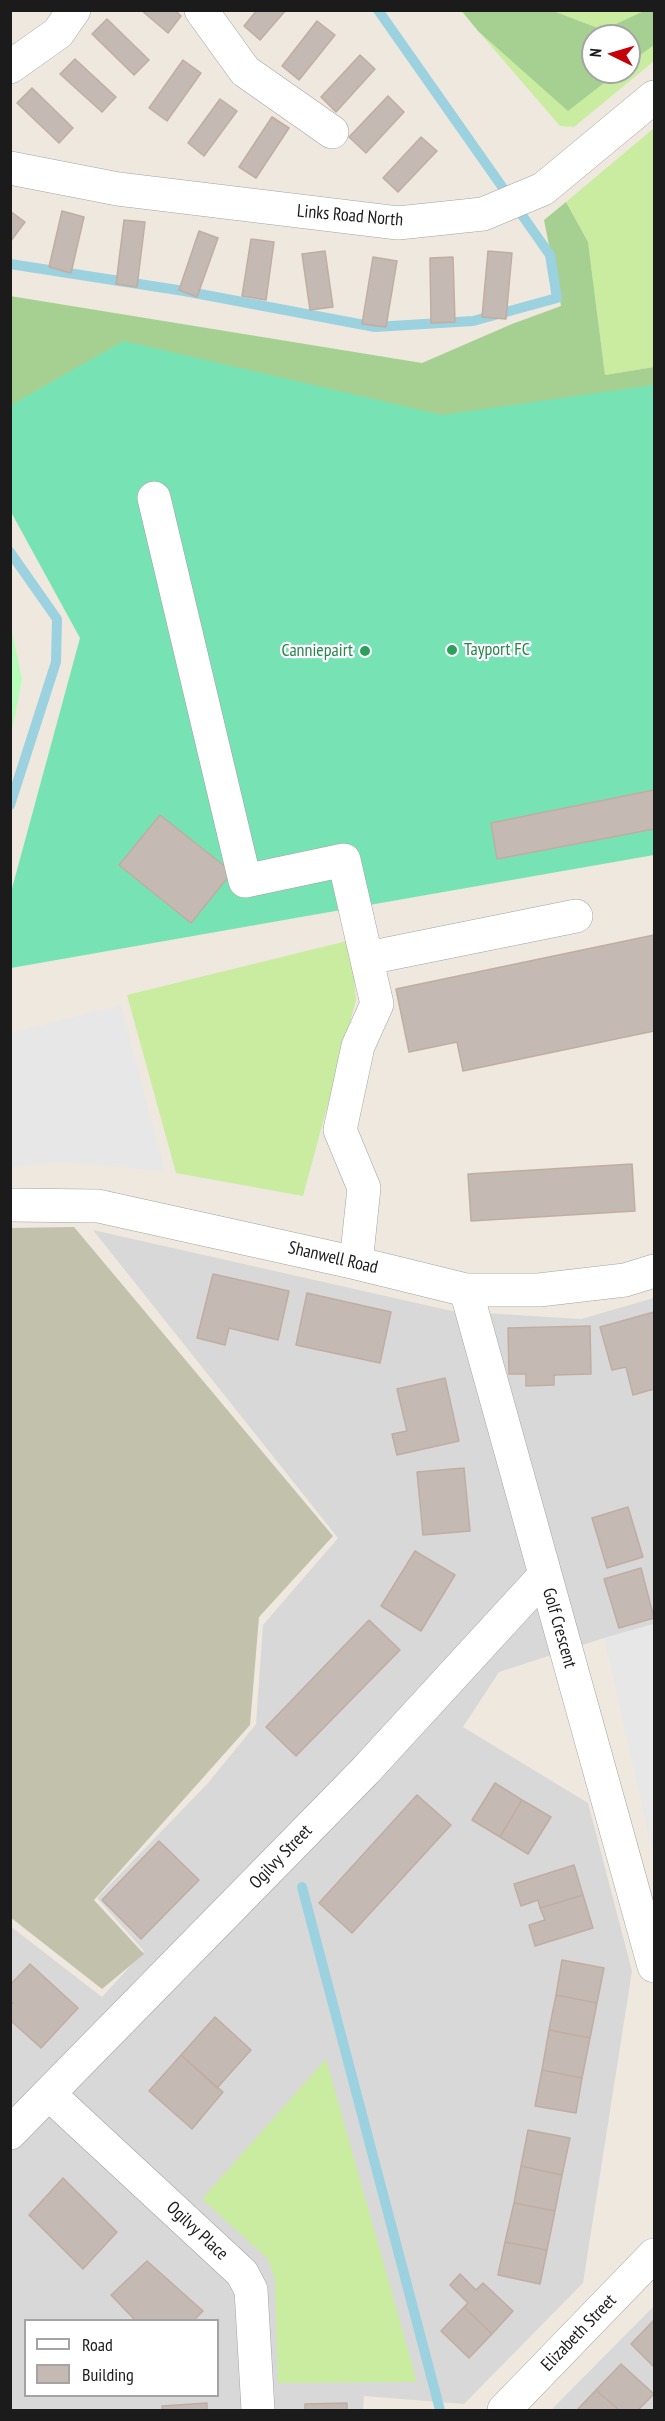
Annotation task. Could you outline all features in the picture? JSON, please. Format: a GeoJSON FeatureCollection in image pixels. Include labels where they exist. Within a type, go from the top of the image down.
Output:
{"type":"FeatureCollection","features":[{"type":"Feature","properties":{"kind":"street"},"geometry":{"type":"LineString","coordinates":[[10,67],[58,33],[74,10]]}},
{"type":"Feature","properties":{"kind":"street"},"geometry":{"type":"LineString","coordinates":[[201,10],[245,71],[332,132]]}},
{"type":"Feature","properties":{"kind":"street","name":"Links Road North"},"geometry":{"type":"LineString","coordinates":[[10,168],[118,189],[398,222],[483,214],[543,189],[654,97]]}},
{"type":"Feature","properties":{"kind":"street"},"geometry":{"type":"LineString","coordinates":[[154,498],[244,881],[344,860],[377,1004],[358,1046],[340,1130],[364,1188],[356,1263]]}},
{"type":"Feature","properties":{"kind":"street"},"geometry":{"type":"LineString","coordinates":[[368,958],[576,916]]}},
{"type":"Feature","properties":{"kind":"street","name":"Shanwell Road"},"geometry":{"type":"LineString","coordinates":[[10,1205],[98,1206],[356,1263],[466,1290],[539,1290],[625,1280],[654,1271]]}},
{"type":"Feature","properties":{"kind":"street","name":"Golf Crescent"},"geometry":{"type":"LineString","coordinates":[[466,1290],[654,1966]]}},
{"type":"Feature","properties":{"kind":"street","name":"Ogilvy Street"},"geometry":{"type":"LineString","coordinates":[[10,2133],[366,1770],[544,1576]]}},
{"type":"Feature","properties":{"kind":"street","name":"Ogilvy Place"},"geometry":{"type":"LineString","coordinates":[[49,2094],[242,2273],[251,2290],[258,2410]]}},
{"type":"Feature","properties":{"kind":"street","name":"Elizabeth Street"},"geometry":{"type":"LineString","coordinates":[[504,2410],[654,2255]]}},
{"type":"Feature","properties":{"kind":"shaded area"},"geometry":{"type":"Polygon","coordinates":[[[121,1005],[165,1171],[61,1162],[11,1167],[11,1033],[121,1005]]]}},
{"type":"Feature","properties":{"kind":"shaded area"},"geometry":{"type":"Polygon","coordinates":[[[74,1227],[333,1536],[259,1617],[250,1725],[94,1900],[144,1954],[102,1989],[10,1917],[11,1228],[74,1227]]]}},
{"type":"Feature","properties":{"kind":"shaded area"},"geometry":{"type":"Polygon","coordinates":[[[93,1230],[452,1311],[581,1319],[654,1298],[654,1624],[499,1672],[463,1727],[588,1803],[632,1971],[583,2283],[464,2404],[364,2396],[363,2410],[11,2410],[10,1926],[102,1997],[144,1951],[97,1898],[208,1783],[256,1724],[263,1625],[338,1538],[93,1230]]]}},
{"type":"Feature","properties":{"kind":"shaded area"},"geometry":{"type":"Polygon","coordinates":[[[654,1624],[654,1858],[604,1638],[654,1624]]]}},
{"type":"Feature","properties":{"kind":"shaded area"},"geometry":{"type":"Polygon","coordinates":[[[654,2306],[654,2410],[551,2410],[654,2306]]]}},
{"type":"Feature","properties":{"kind":"green space"},"geometry":{"type":"Polygon","coordinates":[[[461,11],[654,11],[654,61],[641,72],[641,24],[581,24],[581,84],[626,84],[574,127],[560,126],[461,11]]]}},
{"type":"Feature","properties":{"kind":"green space"},"geometry":{"type":"Polygon","coordinates":[[[462,11],[553,11],[587,24],[581,24],[581,84],[603,84],[568,111],[478,31],[462,11]]]}},
{"type":"Feature","properties":{"kind":"green space"},"geometry":{"type":"Polygon","coordinates":[[[644,11],[654,11],[654,45],[641,54],[641,24],[616,24],[644,11]]]}},
{"type":"Feature","properties":{"kind":"green space"},"geometry":{"type":"Polygon","coordinates":[[[654,128],[654,367],[605,375],[588,242],[566,202],[654,128]]]}},
{"type":"Feature","properties":{"kind":"green space"},"geometry":{"type":"Polygon","coordinates":[[[566,202],[588,242],[605,375],[654,367],[654,407],[495,429],[11,450],[10,296],[422,363],[512,324],[561,306],[544,220],[566,202]]]}},
{"type":"Feature","properties":{"kind":"green space","name":"Canniepairt"},"geometry":{"type":"Polygon","coordinates":[[[124,341],[442,415],[654,385],[654,855],[11,968],[11,892],[80,638],[11,512],[11,405],[124,341]]]}},
{"type":"Feature","properties":{"kind":"green space"},"geometry":{"type":"Polygon","coordinates":[[[11,627],[22,679],[11,735],[11,627]]]}},
{"type":"Feature","properties":{"kind":"green space"},"geometry":{"type":"Polygon","coordinates":[[[351,940],[356,1000],[303,1196],[176,1173],[127,995],[351,940]]]}},
{"type":"Feature","properties":{"kind":"green space"},"geometry":{"type":"Polygon","coordinates":[[[326,2059],[417,2382],[278,2383],[275,2280],[268,2259],[202,2199],[326,2059]]]}},
{"type":"Feature","properties":{"kind":"building"},"geometry":{"type":"Polygon","coordinates":[[[141,10],[175,10],[181,16],[168,33],[141,10]]]}},
{"type":"Feature","properties":{"kind":"building"},"geometry":{"type":"Polygon","coordinates":[[[257,10],[286,10],[260,40],[244,26],[257,10]]]}},
{"type":"Feature","properties":{"kind":"building"},"geometry":{"type":"Polygon","coordinates":[[[107,19],[149,60],[134,75],[92,34],[107,19]]]}},
{"type":"Feature","properties":{"kind":"building"},"geometry":{"type":"Polygon","coordinates":[[[317,21],[335,35],[299,80],[282,66],[317,21]]]}},
{"type":"Feature","properties":{"kind":"building"},"geometry":{"type":"Polygon","coordinates":[[[360,55],[375,69],[336,112],[321,97],[360,55]]]}},
{"type":"Feature","properties":{"kind":"building"},"geometry":{"type":"Polygon","coordinates":[[[75,59],[116,97],[102,112],[60,74],[75,59]]]}},
{"type":"Feature","properties":{"kind":"building"},"geometry":{"type":"Polygon","coordinates":[[[183,60],[201,73],[167,121],[149,108],[183,60]]]}},
{"type":"Feature","properties":{"kind":"building"},"geometry":{"type":"Polygon","coordinates":[[[32,88],[73,128],[59,143],[17,103],[32,88]]]}},
{"type":"Feature","properties":{"kind":"building"},"geometry":{"type":"Polygon","coordinates":[[[388,96],[404,112],[366,153],[349,137],[388,96]]]}},
{"type":"Feature","properties":{"kind":"building"},"geometry":{"type":"Polygon","coordinates":[[[220,99],[237,111],[204,156],[188,143],[220,99]]]}},
{"type":"Feature","properties":{"kind":"building"},"geometry":{"type":"Polygon","coordinates":[[[272,117],[289,128],[256,178],[239,167],[272,117]]]}},
{"type":"Feature","properties":{"kind":"building"},"geometry":{"type":"Polygon","coordinates":[[[421,137],[437,151],[398,192],[383,178],[421,137]]]}},
{"type":"Feature","properties":{"kind":"building"},"geometry":{"type":"Polygon","coordinates":[[[10,211],[25,222],[10,242],[10,211]]]}},
{"type":"Feature","properties":{"kind":"building"},"geometry":{"type":"Polygon","coordinates":[[[62,211],[84,217],[71,273],[49,267],[62,211]]]}},
{"type":"Feature","properties":{"kind":"building"},"geometry":{"type":"Polygon","coordinates":[[[124,220],[145,222],[137,287],[116,284],[124,220]]]}},
{"type":"Feature","properties":{"kind":"building"},"geometry":{"type":"Polygon","coordinates":[[[199,231],[218,238],[197,297],[179,290],[199,231]]]}},
{"type":"Feature","properties":{"kind":"building"},"geometry":{"type":"Polygon","coordinates":[[[251,239],[274,242],[266,300],[242,296],[251,239]]]}},
{"type":"Feature","properties":{"kind":"building"},"geometry":{"type":"Polygon","coordinates":[[[325,251],[333,307],[310,310],[302,254],[325,251]]]}},
{"type":"Feature","properties":{"kind":"building"},"geometry":{"type":"Polygon","coordinates":[[[488,251],[512,253],[506,319],[482,317],[488,251]]]}},
{"type":"Feature","properties":{"kind":"building"},"geometry":{"type":"Polygon","coordinates":[[[373,257],[397,261],[386,327],[362,324],[373,257]]]}},
{"type":"Feature","properties":{"kind":"building"},"geometry":{"type":"Polygon","coordinates":[[[453,257],[455,322],[431,323],[430,258],[453,257]]]}},
{"type":"Feature","properties":{"kind":"building"},"geometry":{"type":"Polygon","coordinates":[[[654,790],[654,829],[497,859],[491,823],[654,790]]]}},
{"type":"Feature","properties":{"kind":"building"},"geometry":{"type":"Polygon","coordinates":[[[160,815],[232,872],[191,923],[119,865],[160,815]]]}},
{"type":"Feature","properties":{"kind":"building"},"geometry":{"type":"Polygon","coordinates":[[[654,935],[654,1031],[463,1071],[457,1042],[409,1052],[396,989],[654,935]]]}},
{"type":"Feature","properties":{"kind":"building"},"geometry":{"type":"Polygon","coordinates":[[[632,1164],[635,1211],[471,1221],[468,1174],[632,1164]]]}},
{"type":"Feature","properties":{"kind":"building"},"geometry":{"type":"Polygon","coordinates":[[[213,1274],[289,1291],[278,1340],[229,1328],[225,1345],[197,1338],[213,1274]]]}},
{"type":"Feature","properties":{"kind":"building"},"geometry":{"type":"Polygon","coordinates":[[[307,1293],[391,1312],[380,1363],[296,1345],[307,1293]]]}},
{"type":"Feature","properties":{"kind":"building"},"geometry":{"type":"Polygon","coordinates":[[[654,1312],[654,1389],[633,1395],[626,1367],[612,1370],[600,1327],[654,1312]]]}},
{"type":"Feature","properties":{"kind":"building"},"geometry":{"type":"Polygon","coordinates":[[[590,1326],[591,1374],[554,1375],[554,1385],[526,1386],[526,1374],[509,1374],[508,1328],[590,1326]]]}},
{"type":"Feature","properties":{"kind":"building"},"geometry":{"type":"Polygon","coordinates":[[[445,1378],[459,1441],[397,1455],[392,1434],[407,1431],[397,1389],[445,1378]]]}},
{"type":"Feature","properties":{"kind":"building"},"geometry":{"type":"Polygon","coordinates":[[[464,1468],[470,1531],[423,1535],[417,1472],[464,1468]]]}},
{"type":"Feature","properties":{"kind":"building"},"geometry":{"type":"Polygon","coordinates":[[[628,1507],[643,1557],[607,1568],[592,1518],[628,1507]]]}},
{"type":"Feature","properties":{"kind":"building"},"geometry":{"type":"Polygon","coordinates":[[[415,1551],[455,1575],[421,1631],[381,1606],[415,1551]]]}},
{"type":"Feature","properties":{"kind":"building"},"geometry":{"type":"Polygon","coordinates":[[[641,1568],[654,1618],[619,1628],[604,1579],[641,1568]]]}},
{"type":"Feature","properties":{"kind":"building"},"geometry":{"type":"Polygon","coordinates":[[[369,1620],[400,1650],[296,1756],[266,1727],[369,1620]]]}},
{"type":"Feature","properties":{"kind":"building"},"geometry":{"type":"Polygon","coordinates":[[[495,1783],[522,1800],[500,1837],[472,1820],[495,1783]]]}},
{"type":"Feature","properties":{"kind":"building"},"geometry":{"type":"Polygon","coordinates":[[[417,1795],[451,1825],[352,1933],[319,1903],[417,1795]]]}},
{"type":"Feature","properties":{"kind":"building"},"geometry":{"type":"Polygon","coordinates":[[[522,1800],[551,1817],[528,1854],[500,1837],[522,1800]]]}},
{"type":"Feature","properties":{"kind":"building"},"geometry":{"type":"Polygon","coordinates":[[[159,1841],[199,1880],[141,1939],[102,1900],[159,1841]]]}},
{"type":"Feature","properties":{"kind":"building"},"geometry":{"type":"Polygon","coordinates":[[[574,1865],[583,1895],[540,1908],[538,1900],[521,1906],[514,1884],[574,1865]]]}},
{"type":"Feature","properties":{"kind":"building"},"geometry":{"type":"Polygon","coordinates":[[[583,1895],[593,1928],[535,1946],[529,1925],[545,1920],[540,1908],[583,1895]]]}},
{"type":"Feature","properties":{"kind":"building"},"geometry":{"type":"Polygon","coordinates":[[[562,1960],[604,1968],[597,2003],[556,1995],[562,1960]]]}},
{"type":"Feature","properties":{"kind":"building"},"geometry":{"type":"Polygon","coordinates":[[[30,1964],[78,2008],[41,2048],[10,2020],[10,2005],[13,2003],[10,2001],[10,1985],[30,1964]]]}},
{"type":"Feature","properties":{"kind":"building"},"geometry":{"type":"Polygon","coordinates":[[[556,1995],[597,2003],[590,2038],[549,2030],[556,1995]]]}},
{"type":"Feature","properties":{"kind":"building"},"geometry":{"type":"Polygon","coordinates":[[[215,2017],[251,2050],[217,2088],[181,2055],[215,2017]]]}},
{"type":"Feature","properties":{"kind":"building"},"geometry":{"type":"Polygon","coordinates":[[[549,2030],[590,2038],[582,2078],[542,2070],[549,2030]]]}},
{"type":"Feature","properties":{"kind":"building"},"geometry":{"type":"Polygon","coordinates":[[[181,2055],[223,2092],[192,2129],[149,2091],[181,2055]]]}},
{"type":"Feature","properties":{"kind":"building"},"geometry":{"type":"Polygon","coordinates":[[[542,2070],[582,2078],[576,2113],[535,2106],[542,2070]]]}},
{"type":"Feature","properties":{"kind":"building"},"geometry":{"type":"Polygon","coordinates":[[[528,2130],[570,2138],[562,2175],[521,2166],[528,2130]]]}},
{"type":"Feature","properties":{"kind":"building"},"geometry":{"type":"Polygon","coordinates":[[[521,2166],[562,2175],[555,2211],[514,2203],[521,2166]]]}},
{"type":"Feature","properties":{"kind":"building"},"geometry":{"type":"Polygon","coordinates":[[[63,2178],[117,2232],[83,2269],[29,2215],[63,2178]]]}},
{"type":"Feature","properties":{"kind":"building"},"geometry":{"type":"Polygon","coordinates":[[[514,2203],[555,2211],[547,2250],[505,2242],[514,2203]]]}},
{"type":"Feature","properties":{"kind":"building"},"geometry":{"type":"Polygon","coordinates":[[[505,2242],[547,2250],[540,2284],[498,2275],[505,2242]]]}},
{"type":"Feature","properties":{"kind":"building"},"geometry":{"type":"Polygon","coordinates":[[[147,2261],[203,2311],[195,2319],[134,2319],[111,2295],[147,2261]]]}},
{"type":"Feature","properties":{"kind":"building"},"geometry":{"type":"Polygon","coordinates":[[[460,2274],[476,2290],[483,2283],[513,2311],[492,2334],[464,2307],[468,2303],[450,2285],[460,2274]]]}},
{"type":"Feature","properties":{"kind":"building"},"geometry":{"type":"Polygon","coordinates":[[[464,2307],[492,2334],[469,2358],[441,2331],[464,2307]]]}},
{"type":"Feature","properties":{"kind":"building"},"geometry":{"type":"Polygon","coordinates":[[[653,2321],[654,2323],[654,2367],[631,2344],[653,2321]]]}},
{"type":"Feature","properties":{"kind":"building"},"geometry":{"type":"Polygon","coordinates":[[[621,2364],[654,2394],[638,2410],[619,2410],[596,2390],[621,2364]]]}},
{"type":"Feature","properties":{"kind":"building"},"geometry":{"type":"Polygon","coordinates":[[[596,2390],[619,2410],[577,2410],[596,2390]]]}},
{"type":"Feature","properties":{"kind":"building"},"geometry":{"type":"Polygon","coordinates":[[[207,2403],[207,2410],[162,2410],[162,2406],[207,2403]]]}},
{"type":"Feature","properties":{"kind":"building"},"geometry":{"type":"Polygon","coordinates":[[[347,2403],[347,2410],[305,2410],[305,2404],[347,2403]]]}},
{"type":"Feature","properties":{"kind":"waterway"},"geometry":{"type":"LineString","coordinates":[[10,264],[184,291],[375,327],[473,321],[557,298],[550,255],[378,10]]}},
{"type":"Feature","properties":{"kind":"waterway"},"geometry":{"type":"LineString","coordinates":[[10,552],[57,619],[56,662],[10,805]]}},
{"type":"Feature","properties":{"kind":"waterway"},"geometry":{"type":"LineString","coordinates":[[302,1887],[440,2410]]}},
{"type":"Feature","properties":{"kind":"place","name":"Tayport FC"},"geometry":{"type":"Point","coordinates":[452,650]}},
{"type":"Feature","properties":{"kind":"place","name":"Canniepairt"},"geometry":{"type":"Point","coordinates":[365,651]}}]}
